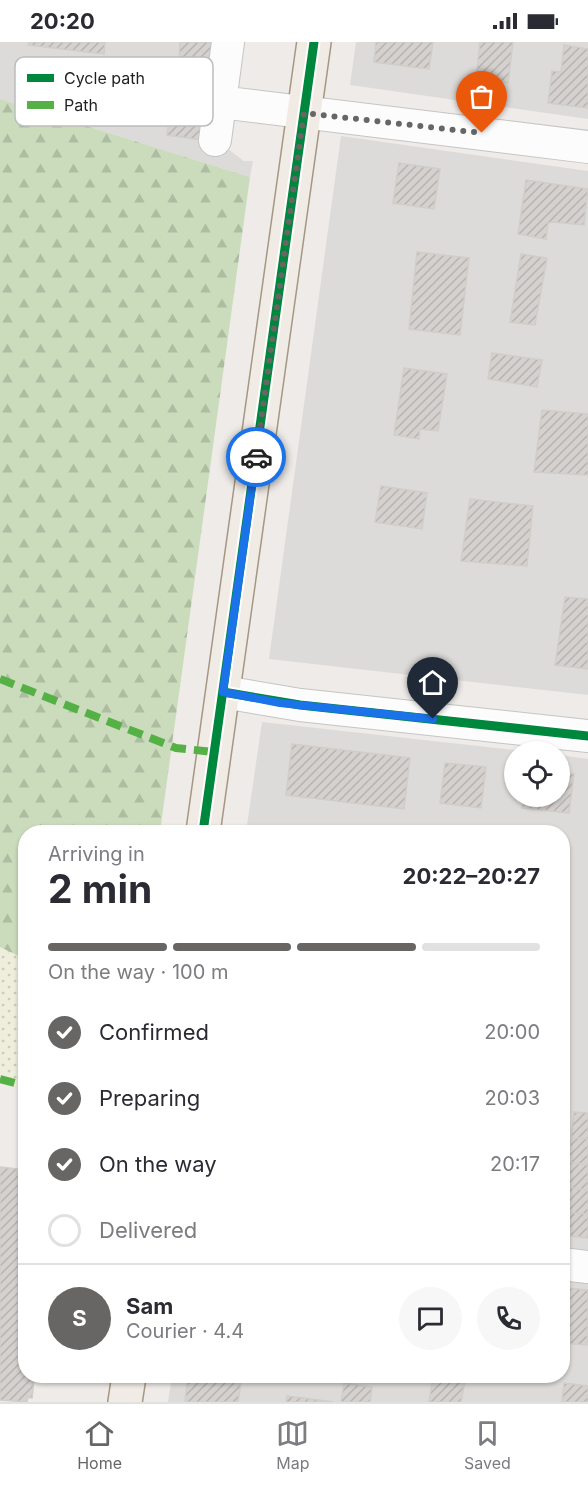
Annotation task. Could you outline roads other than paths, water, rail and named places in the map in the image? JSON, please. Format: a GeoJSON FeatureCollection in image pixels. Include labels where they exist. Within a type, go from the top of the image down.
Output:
{"type":"FeatureCollection","features":[{"type":"Feature","properties":{"kind":"main road"},"geometry":{"type":"LineString","coordinates":[[203,825],[314,42]]}},
{"type":"Feature","properties":{"kind":"main road"},"geometry":{"type":"LineString","coordinates":[[125,1402],[128,1383]]}},
{"type":"Feature","properties":{"kind":"street"},"geometry":{"type":"LineString","coordinates":[[215,140],[228,42]]}},
{"type":"Feature","properties":{"kind":"street"},"geometry":{"type":"LineString","coordinates":[[220,102],[588,147]]}},
{"type":"Feature","properties":{"kind":"street"},"geometry":{"type":"LineString","coordinates":[[223,692],[300,705],[588,736]]}},
{"type":"Feature","properties":{"kind":"street"},"geometry":{"type":"LineString","coordinates":[[570,1265],[588,1267]]}}]}
